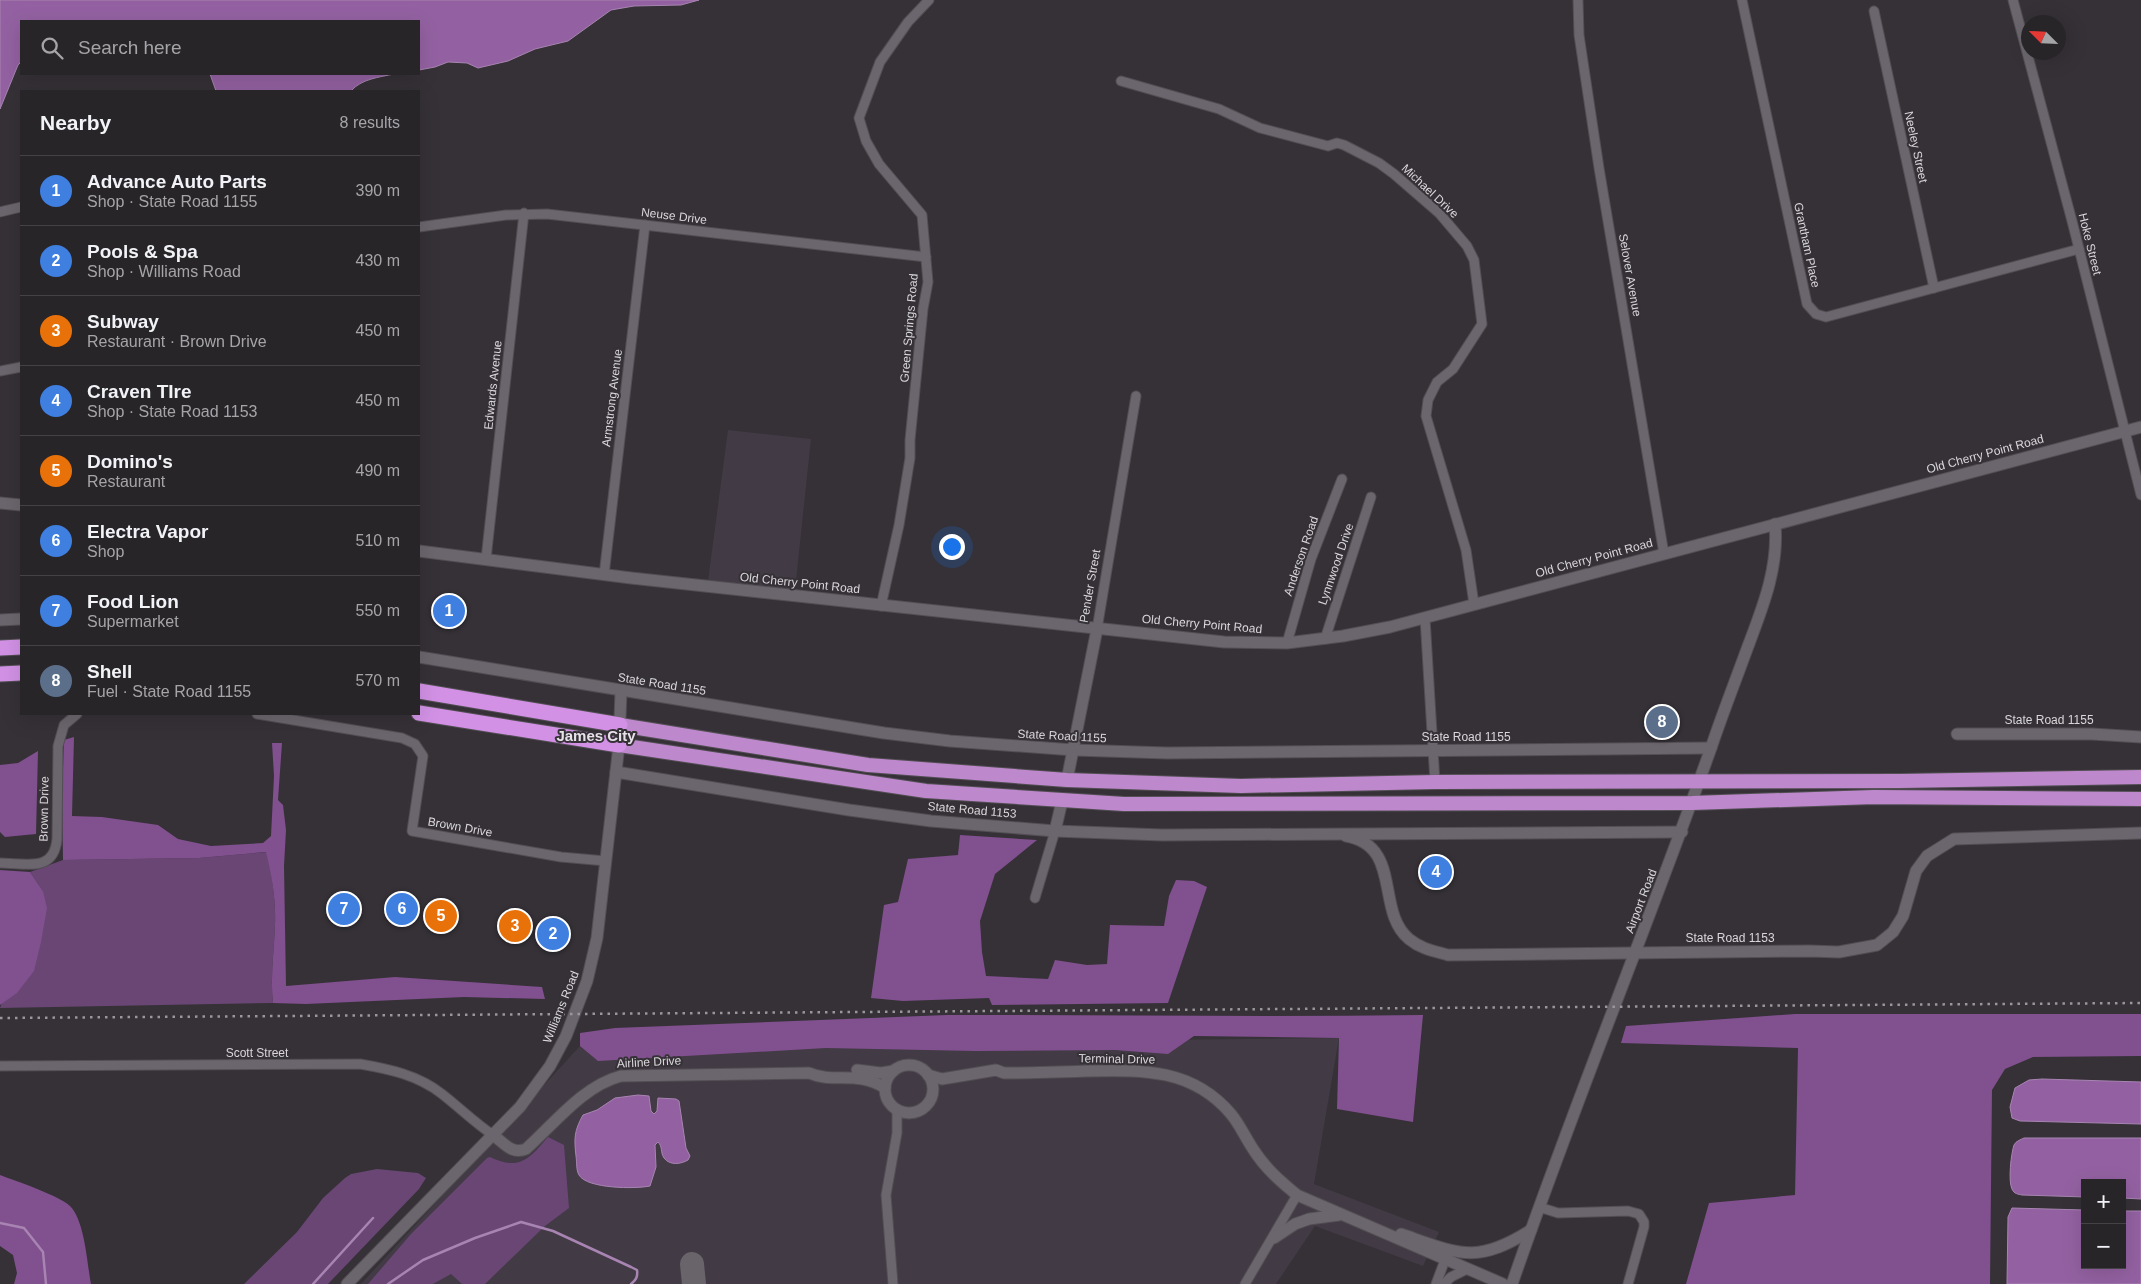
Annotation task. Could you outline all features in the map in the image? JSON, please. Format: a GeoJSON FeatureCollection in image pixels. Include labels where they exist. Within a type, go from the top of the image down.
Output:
{"type":"FeatureCollection","features":[{"type":"Feature","properties":{"kind":"highway"},"geometry":{"type":"LineString","coordinates":[[0,648],[20,647]]}},
{"type":"Feature","properties":{"kind":"highway"},"geometry":{"type":"LineString","coordinates":[[0,674],[20,673]]}},
{"type":"Feature","properties":{"kind":"highway"},"geometry":{"type":"LineString","coordinates":[[420,691],[868,764],[1067,780],[1241,786],[1435,782],[1900,781],[2141,777]]}},
{"type":"Feature","properties":{"kind":"highway"},"geometry":{"type":"LineString","coordinates":[[420,713],[619,746],[926,791],[1062,801],[1124,804],[1692,803],[1874,797],[2141,799]]}},
{"type":"Feature","properties":{"kind":"street","name":"Green Springs Road"},"geometry":{"type":"LineString","coordinates":[[881,606],[910,458],[910,440],[923,309],[928,282],[922,215],[879,164],[866,141],[859,118],[880,62],[908,22],[929,0]]}},
{"type":"Feature","properties":{"kind":"street","name":"Selover Avenue"},"geometry":{"type":"LineString","coordinates":[[1578,0],[1579,35],[1664,554]]}},
{"type":"Feature","properties":{"kind":"street","name":"Grantham Place"},"geometry":{"type":"LineString","coordinates":[[1742,0],[1807,304],[1816,314],[1826,317],[2079,249]]}},
{"type":"Feature","properties":{"kind":"street","name":"Hoke Street"},"geometry":{"type":"LineString","coordinates":[[2013,0],[2079,249],[2141,495]]}},
{"type":"Feature","properties":{"kind":"street","name":"Neeley Street"},"geometry":{"type":"LineString","coordinates":[[1874,11],[1934,288]]}},
{"type":"Feature","properties":{"kind":"street","name":"Michael Drive"},"geometry":{"type":"LineString","coordinates":[[1121,81],[1219,109],[1260,128],[1328,146],[1337,143],[1344,145],[1379,162],[1394,174],[1439,213],[1467,246],[1474,260],[1482,324],[1453,369],[1437,382],[1428,400],[1426,416],[1466,550],[1474,604]]}},
{"type":"Feature","properties":{"kind":"street"},"geometry":{"type":"LineString","coordinates":[[0,212],[20,207]]}},
{"type":"Feature","properties":{"kind":"street","name":"Neuse Drive"},"geometry":{"type":"LineString","coordinates":[[420,227],[524,213],[926,257]]}},
{"type":"Feature","properties":{"kind":"street","name":"Edwards Avenue"},"geometry":{"type":"LineString","coordinates":[[486,559],[524,213]]}},
{"type":"Feature","properties":{"kind":"street","name":"Armstrong Avenue"},"geometry":{"type":"LineString","coordinates":[[604,575],[645,225]]}},
{"type":"Feature","properties":{"kind":"street"},"geometry":{"type":"LineString","coordinates":[[0,371],[20,367]]}},
{"type":"Feature","properties":{"kind":"street","name":"Pender Street"},"geometry":{"type":"LineString","coordinates":[[1067,780],[1097,629],[1136,396]]}},
{"type":"Feature","properties":{"kind":"street","name":"Old Cherry Point Road"},"geometry":{"type":"LineString","coordinates":[[420,551],[604,575],[1097,629],[1224,642],[1287,643],[1325,639],[1425,618],[2141,427]]}},
{"type":"Feature","properties":{"kind":"street","name":"Anderson Road"},"geometry":{"type":"LineString","coordinates":[[1287,643],[1311,559],[1342,479]]}},
{"type":"Feature","properties":{"kind":"street","name":"Lynnwood Drive"},"geometry":{"type":"LineString","coordinates":[[1325,639],[1371,498]]}},
{"type":"Feature","properties":{"kind":"street"},"geometry":{"type":"LineString","coordinates":[[0,503],[20,505]]}},
{"type":"Feature","properties":{"kind":"street","name":"Airport Road"},"geometry":{"type":"LineString","coordinates":[[1512,1284],[1539,1207],[1682,832],[1756,626],[1771,578],[1776,546],[1775,524]]}},
{"type":"Feature","properties":{"kind":"street"},"geometry":{"type":"LineString","coordinates":[[1425,618],[1435,782]]}},
{"type":"Feature","properties":{"kind":"street"},"geometry":{"type":"LineString","coordinates":[[0,620],[20,619]]}},
{"type":"Feature","properties":{"kind":"street","name":"State Road 1155"},"geometry":{"type":"LineString","coordinates":[[420,658],[894,734],[968,743],[1074,750],[1167,753],[1711,748]]}},
{"type":"Feature","properties":{"kind":"street","name":"Williams Road"},"geometry":{"type":"LineString","coordinates":[[347,1284],[493,1135],[536,1087],[566,1036],[594,960],[619,746],[621,691]]}},
{"type":"Feature","properties":{"kind":"street","name":"Brown Drive"},"geometry":{"type":"LineString","coordinates":[[0,864],[40,864],[51,858],[54,853],[57,838],[58,746],[64,725],[76,715]]}},
{"type":"Feature","properties":{"kind":"street","name":"Brown Drive"},"geometry":{"type":"LineString","coordinates":[[263,715],[402,738],[415,744],[423,756],[412,831],[561,857],[606,862]]}},
{"type":"Feature","properties":{"kind":"street","name":"State Road 1155"},"geometry":{"type":"LineString","coordinates":[[1957,734],[2092,734],[2141,738]]}},
{"type":"Feature","properties":{"kind":"street","name":"State Road 1153"},"geometry":{"type":"LineString","coordinates":[[616,772],[849,810],[931,821],[1055,830],[1144,834],[1682,832]]}},
{"type":"Feature","properties":{"kind":"street"},"geometry":{"type":"LineString","coordinates":[[1034,898],[1062,801]]}},
{"type":"Feature","properties":{"kind":"street","name":"State Road 1153"},"geometry":{"type":"LineString","coordinates":[[1329,833],[1350,837],[1368,845],[1385,870],[1393,919],[1408,938],[1425,950],[1448,955],[1636,952],[1839,952],[1877,945],[1893,932],[1903,916],[1916,871],[1926,856],[1954,840],[2141,833]]}},
{"type":"Feature","properties":{"kind":"street","name":"Scott Street"},"geometry":{"type":"LineString","coordinates":[[0,1066],[360,1064],[402,1072],[441,1093],[474,1122],[493,1135]]}},
{"type":"Feature","properties":{"kind":"street","name":"Terminal Drive"},"geometry":{"type":"LineString","coordinates":[[809,1073],[817,1068],[856,1070],[881,1074],[908,1065],[923,1070],[928,1076],[942,1079],[996,1070],[1004,1074],[1143,1070],[1175,1076],[1200,1088],[1230,1113],[1265,1166],[1276,1178],[1298,1195],[1503,1284]]}},
{"type":"Feature","properties":{"kind":"street"},"geometry":{"type":"LineString","coordinates":[[893,1071],[886,1082],[885,1088],[888,1101],[897,1110],[898,1133],[886,1194],[894,1284]]}},
{"type":"Feature","properties":{"kind":"street"},"geometry":{"type":"LineString","coordinates":[[809,1073],[817,1076],[853,1077],[868,1080],[885,1088]]}},
{"type":"Feature","properties":{"kind":"street","name":"Airline Drive"},"geometry":{"type":"LineString","coordinates":[[493,1135],[513,1151],[520,1152],[526,1149],[585,1094],[599,1084],[621,1076],[809,1073]]}},
{"type":"Feature","properties":{"kind":"street","name":"Terminal Drive"},"geometry":{"type":"LineString","coordinates":[[897,1110],[904,1112],[919,1111],[925,1107],[932,1094],[943,1087],[998,1078],[1004,1074]]}},
{"type":"Feature","properties":{"kind":"street"},"geometry":{"type":"LineString","coordinates":[[928,1076],[933,1088],[932,1094]]}},
{"type":"Feature","properties":{"kind":"street"},"geometry":{"type":"LineString","coordinates":[[1245,1284],[1298,1195]]}},
{"type":"Feature","properties":{"kind":"street"},"geometry":{"type":"LineString","coordinates":[[1539,1207],[1558,1213],[1628,1210],[1639,1214],[1642,1217],[1644,1227],[1628,1284]]}},
{"type":"Feature","properties":{"kind":"street"},"geometry":{"type":"LineString","coordinates":[[1274,1238],[1295,1224],[1308,1219],[1341,1215]]}},
{"type":"Feature","properties":{"kind":"street"},"geometry":{"type":"LineString","coordinates":[[1383,1233],[1399,1233],[1442,1248],[1469,1254],[1493,1250],[1531,1230]]}},
{"type":"Feature","properties":{"kind":"street"},"geometry":{"type":"LineString","coordinates":[[1436,1284],[1445,1260]]}},
{"type":"Feature","properties":{"kind":"street"},"geometry":{"type":"LineString","coordinates":[[1444,1284],[1452,1277],[1468,1270]]}},
{"type":"Feature","properties":{"kind":"shaded area"},"geometry":{"type":"Polygon","coordinates":[[[0,0],[699,0],[681,5],[634,6],[611,10],[568,41],[535,49],[508,61],[478,68],[467,63],[448,62],[420,70],[420,20],[20,20],[20,63],[0,109],[0,0]]]}},
{"type":"Feature","properties":{"kind":"shaded area"},"geometry":{"type":"Polygon","coordinates":[[[210,75],[390,75],[365,81],[352,90],[216,90],[210,75]]]}},
{"type":"Feature","properties":{"kind":"shaded area"},"geometry":{"type":"Polygon","coordinates":[[[728,430],[811,439],[795,590],[708,581],[728,430]]]}},
{"type":"Feature","properties":{"kind":"shaded area"},"geometry":{"type":"Polygon","coordinates":[[[74,737],[72,816],[102,817],[158,825],[178,839],[211,846],[263,843],[271,836],[274,776],[272,743],[282,743],[278,800],[283,805],[286,830],[284,866],[286,986],[395,977],[542,987],[545,999],[464,997],[306,1004],[273,1003],[272,974],[275,907],[272,879],[266,852],[199,858],[63,860],[62,795],[64,740],[74,737]]]}},
{"type":"Feature","properties":{"kind":"shaded area"},"geometry":{"type":"Polygon","coordinates":[[[38,751],[36,834],[5,837],[0,832],[0,765],[18,763],[38,751]]]}},
{"type":"Feature","properties":{"kind":"shaded area"},"geometry":{"type":"Polygon","coordinates":[[[960,835],[1037,840],[995,874],[980,921],[986,976],[1048,979],[1055,960],[1087,965],[1107,964],[1110,925],[1164,926],[1169,896],[1176,880],[1194,881],[1207,887],[1168,1003],[992,1005],[989,998],[903,1001],[871,998],[884,905],[898,902],[908,859],[958,855],[960,835]]]}},
{"type":"Feature","properties":{"kind":"shaded area"},"geometry":{"type":"Polygon","coordinates":[[[267,852],[275,907],[272,974],[273,1003],[0,1008],[43,891],[30,872],[63,860],[199,858],[267,852]]]}},
{"type":"Feature","properties":{"kind":"shaded area"},"geometry":{"type":"Polygon","coordinates":[[[0,870],[30,872],[43,891],[47,908],[34,971],[17,993],[0,1005],[0,870]]]}},
{"type":"Feature","properties":{"kind":"shaded area"},"geometry":{"type":"Polygon","coordinates":[[[1795,1014],[2141,1014],[2141,1056],[2033,1057],[2005,1069],[1992,1090],[1990,1284],[1686,1284],[1709,1203],[1795,1195],[1798,1048],[1621,1043],[1626,1026],[1795,1014]]]}},
{"type":"Feature","properties":{"kind":"shaded area"},"geometry":{"type":"Polygon","coordinates":[[[947,1015],[1423,1015],[1413,1122],[1337,1109],[1339,1038],[1194,1036],[1168,1054],[1115,1050],[975,1051],[826,1048],[598,1061],[580,1046],[580,1033],[615,1028],[947,1015]]]}},
{"type":"Feature","properties":{"kind":"shaded area"},"geometry":{"type":"Polygon","coordinates":[[[1339,1038],[1314,1184],[1439,1232],[1423,1266],[1315,1226],[1276,1284],[361,1284],[580,1046],[1339,1038]]]}},
{"type":"Feature","properties":{"kind":"shaded area"},"geometry":{"type":"Polygon","coordinates":[[[2029,1080],[2141,1082],[2141,1124],[2020,1121],[2012,1118],[2010,1107],[2015,1088],[2029,1080]]]}},
{"type":"Feature","properties":{"kind":"shaded area"},"geometry":{"type":"Polygon","coordinates":[[[638,1095],[649,1096],[651,1111],[654,1114],[657,1111],[658,1098],[676,1099],[679,1101],[686,1148],[690,1156],[688,1160],[679,1163],[666,1161],[658,1142],[655,1145],[656,1167],[650,1186],[634,1188],[612,1187],[584,1180],[577,1171],[575,1145],[576,1131],[583,1115],[597,1110],[615,1098],[638,1095]]]}},
{"type":"Feature","properties":{"kind":"shaded area"},"geometry":{"type":"Polygon","coordinates":[[[548,1137],[564,1145],[569,1208],[545,1226],[485,1284],[462,1284],[451,1274],[433,1284],[368,1284],[411,1234],[487,1158],[517,1163],[529,1157],[548,1137]]]}},
{"type":"Feature","properties":{"kind":"shaded area"},"geometry":{"type":"Polygon","coordinates":[[[2024,1138],[2141,1138],[2141,1199],[2126,1198],[2126,1179],[2081,1179],[2081,1197],[2016,1194],[2011,1185],[2010,1167],[2014,1145],[2024,1138]]]}},
{"type":"Feature","properties":{"kind":"shaded area"},"geometry":{"type":"Polygon","coordinates":[[[377,1169],[418,1173],[426,1178],[419,1189],[328,1284],[244,1284],[297,1232],[323,1198],[345,1178],[351,1174],[377,1169]]]}},
{"type":"Feature","properties":{"kind":"shaded area"},"geometry":{"type":"Polygon","coordinates":[[[0,1175],[48,1193],[70,1206],[75,1213],[82,1232],[91,1284],[14,1284],[17,1273],[13,1255],[0,1246],[0,1175]]]}},
{"type":"Feature","properties":{"kind":"shaded area"},"geometry":{"type":"Polygon","coordinates":[[[2012,1208],[2081,1210],[2081,1269],[2126,1269],[2126,1211],[2141,1211],[2141,1284],[2007,1284],[2008,1217],[2012,1208]]]}},
{"type":"Feature","properties":{"kind":"waterway"},"geometry":{"type":"LineString","coordinates":[[313,1284],[373,1218]]}},
{"type":"Feature","properties":{"kind":"waterway"},"geometry":{"type":"LineString","coordinates":[[388,1284],[423,1260],[475,1238],[521,1222],[553,1231],[637,1270],[636,1278],[631,1284]]}},
{"type":"Feature","properties":{"kind":"waterway"},"geometry":{"type":"LineString","coordinates":[[0,1223],[24,1228],[43,1252],[46,1284]]}},
{"type":"Feature","properties":{"kind":"taxiway"},"geometry":{"type":"LineString","coordinates":[[692,1264],[694,1284]]}},
{"type":"Feature","properties":{"kind":"railway"},"geometry":{"type":"LineString","coordinates":[[0,1018],[2141,1003]]}},
{"type":"Feature","properties":{"kind":"place","name":"Advance Auto Parts"},"geometry":{"type":"Point","coordinates":[449,611]}},
{"type":"Feature","properties":{"kind":"place","name":"Shell"},"geometry":{"type":"Point","coordinates":[1662,722]}},
{"type":"Feature","properties":{"kind":"place","name":"Craven TIre"},"geometry":{"type":"Point","coordinates":[1436,872]}},
{"type":"Feature","properties":{"kind":"place","name":"Food Lion"},"geometry":{"type":"Point","coordinates":[344,909]}},
{"type":"Feature","properties":{"kind":"place","name":"Electra Vapor"},"geometry":{"type":"Point","coordinates":[402,909]}},
{"type":"Feature","properties":{"kind":"place","name":"Domino's"},"geometry":{"type":"Point","coordinates":[441,916]}},
{"type":"Feature","properties":{"kind":"place","name":"Subway"},"geometry":{"type":"Point","coordinates":[515,926]}},
{"type":"Feature","properties":{"kind":"place","name":"Pools & Spa"},"geometry":{"type":"Point","coordinates":[553,934]}},
{"type":"Feature","properties":{"kind":"district","name":"James City"},"geometry":{"type":"Point","coordinates":[596,735]}}]}
